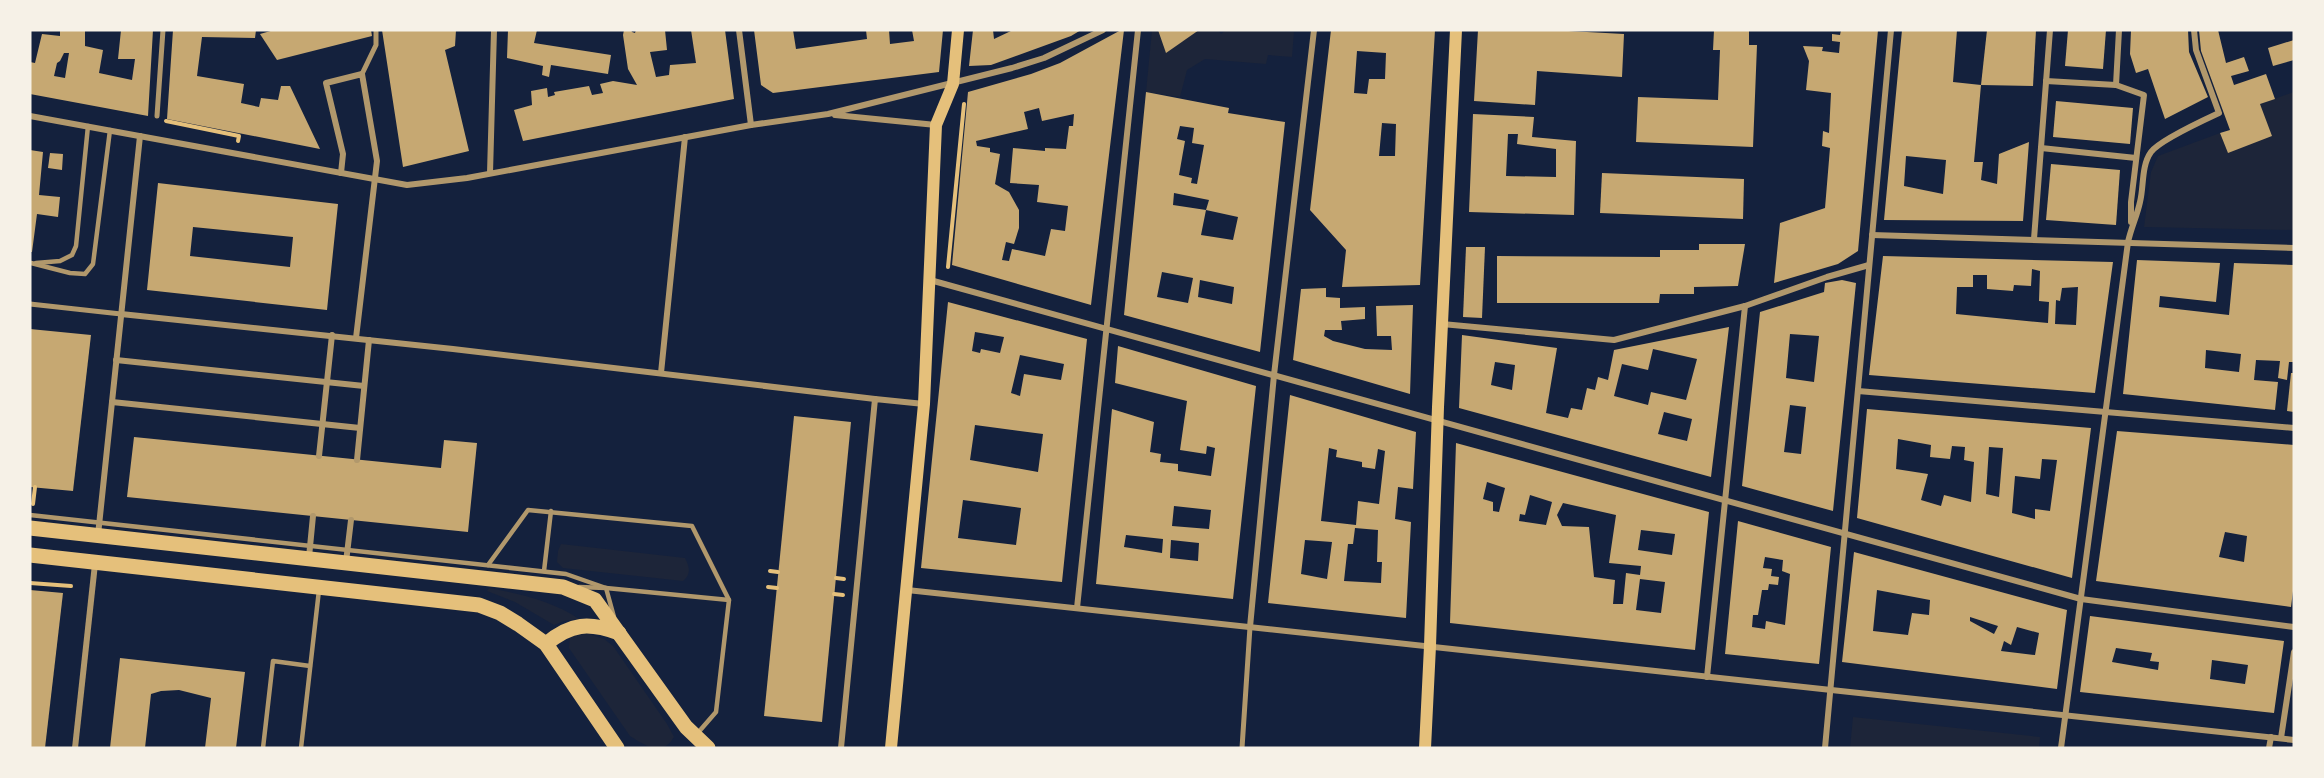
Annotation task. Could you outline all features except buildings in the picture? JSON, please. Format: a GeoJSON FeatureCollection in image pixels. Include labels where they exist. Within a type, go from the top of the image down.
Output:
{"type":"FeatureCollection","features":[{"type":"Feature","properties":{"kind":"main road"},"geometry":{"type":"LineString","coordinates":[[891,748],[924,404],[936,125],[953,84],[958,30]]}},
{"type":"Feature","properties":{"kind":"main road"},"geometry":{"type":"LineString","coordinates":[[1425,748],[1437,420],[1456,30]]}},
{"type":"Feature","properties":{"kind":"main road"},"geometry":{"type":"LineString","coordinates":[[30,528],[99,529],[347,556],[485,572],[563,587],[595,600],[669,705],[690,742],[708,748]]}},
{"type":"Feature","properties":{"kind":"main road"},"geometry":{"type":"LineString","coordinates":[[30,555],[479,605],[509,618],[546,644],[617,748]]}},
{"type":"Feature","properties":{"kind":"main road"},"geometry":{"type":"LineString","coordinates":[[546,644],[568,628],[580,626],[605,628],[619,633]]}},
{"type":"Feature","properties":{"kind":"street"},"geometry":{"type":"LineString","coordinates":[[157,118],[163,30]]}},
{"type":"Feature","properties":{"kind":"street"},"geometry":{"type":"LineString","coordinates":[[356,338],[377,161],[362,74],[376,45],[376,30]]}},
{"type":"Feature","properties":{"kind":"street"},"geometry":{"type":"LineString","coordinates":[[489,173],[494,30]]}},
{"type":"Feature","properties":{"kind":"street"},"geometry":{"type":"LineString","coordinates":[[739,30],[751,125]]}},
{"type":"Feature","properties":{"kind":"street"},"geometry":{"type":"LineString","coordinates":[[30,116],[407,185],[489,173],[751,125],[828,114],[953,84],[1044,58],[1103,30]]}},
{"type":"Feature","properties":{"kind":"street"},"geometry":{"type":"LineString","coordinates":[[1077,608],[1138,30]]}},
{"type":"Feature","properties":{"kind":"street"},"geometry":{"type":"LineString","coordinates":[[1242,748],[1250,627],[1274,375],[1314,30]]}},
{"type":"Feature","properties":{"kind":"street"},"geometry":{"type":"LineString","coordinates":[[1825,748],[1891,30]]}},
{"type":"Feature","properties":{"kind":"street"},"geometry":{"type":"LineString","coordinates":[[2034,240],[2050,30]]}},
{"type":"Feature","properties":{"kind":"street"},"geometry":{"type":"LineString","coordinates":[[2116,85],[2119,30]]}},
{"type":"Feature","properties":{"kind":"street"},"geometry":{"type":"LineString","coordinates":[[2061,748],[2128,242],[2140,204],[2146,164],[2151,152],[2168,140],[2219,113],[2196,50],[2194,30]]}},
{"type":"Feature","properties":{"kind":"street"},"geometry":{"type":"LineString","coordinates":[[341,173],[343,154],[326,83],[362,74]]}},
{"type":"Feature","properties":{"kind":"street"},"geometry":{"type":"LineString","coordinates":[[2046,81],[2116,85],[2144,95],[2131,202],[2132,225]]}},
{"type":"Feature","properties":{"kind":"street"},"geometry":{"type":"LineString","coordinates":[[828,114],[936,125]]}},
{"type":"Feature","properties":{"kind":"street"},"geometry":{"type":"LineString","coordinates":[[99,529],[140,136]]}},
{"type":"Feature","properties":{"kind":"street"},"geometry":{"type":"LineString","coordinates":[[661,374],[685,137]]}},
{"type":"Feature","properties":{"kind":"street"},"geometry":{"type":"LineString","coordinates":[[2041,148],[2136,158]]}},
{"type":"Feature","properties":{"kind":"street"},"geometry":{"type":"LineString","coordinates":[[1872,235],[2294,248]]}},
{"type":"Feature","properties":{"kind":"street"},"geometry":{"type":"LineString","coordinates":[[1442,324],[1614,340],[1746,306],[1827,277],[1869,265]]}},
{"type":"Feature","properties":{"kind":"street"},"geometry":{"type":"LineString","coordinates":[[930,280],[2081,599],[2294,627]]}},
{"type":"Feature","properties":{"kind":"street"},"geometry":{"type":"LineString","coordinates":[[30,304],[332,335],[924,404]]}},
{"type":"Feature","properties":{"kind":"street"},"geometry":{"type":"LineString","coordinates":[[1707,676],[1746,306]]}},
{"type":"Feature","properties":{"kind":"street"},"geometry":{"type":"LineString","coordinates":[[319,456],[332,335]]}},
{"type":"Feature","properties":{"kind":"street"},"geometry":{"type":"LineString","coordinates":[[357,460],[369,340]]}},
{"type":"Feature","properties":{"kind":"street"},"geometry":{"type":"LineString","coordinates":[[117,360],[364,386]]}},
{"type":"Feature","properties":{"kind":"street"},"geometry":{"type":"LineString","coordinates":[[1857,391],[2294,428]]}},
{"type":"Feature","properties":{"kind":"street"},"geometry":{"type":"LineString","coordinates":[[841,748],[875,399]]}},
{"type":"Feature","properties":{"kind":"street"},"geometry":{"type":"LineString","coordinates":[[112,402],[360,428]]}},
{"type":"Feature","properties":{"kind":"street"},"geometry":{"type":"LineString","coordinates":[[309,552],[313,516]]}},
{"type":"Feature","properties":{"kind":"street"},"geometry":{"type":"LineString","coordinates":[[347,556],[351,520]]}},
{"type":"Feature","properties":{"kind":"street"},"geometry":{"type":"LineString","coordinates":[[75,748],[95,563]]}},
{"type":"Feature","properties":{"kind":"street"},"geometry":{"type":"LineString","coordinates":[[907,590],[2294,740]]}},
{"type":"Feature","properties":{"kind":"street"},"geometry":{"type":"LineString","coordinates":[[2281,738],[2294,652]]}},
{"type":"Feature","properties":{"kind":"street"},"geometry":{"type":"LineString","coordinates":[[2269,748],[2271,737]]}},
{"type":"Feature","properties":{"kind":"lane"},"geometry":{"type":"LineString","coordinates":[[31,263],[60,261],[72,255],[76,246],[88,126]]}},
{"type":"Feature","properties":{"kind":"lane"},"geometry":{"type":"LineString","coordinates":[[31,263],[70,273],[85,274],[93,264],[110,130]]}},
{"type":"Feature","properties":{"kind":"lane"},"geometry":{"type":"LineString","coordinates":[[485,572],[528,510],[692,526],[729,600],[716,712],[690,742]]}},
{"type":"Feature","properties":{"kind":"lane"},"geometry":{"type":"LineString","coordinates":[[544,571],[551,511]]}},
{"type":"Feature","properties":{"kind":"lane"},"geometry":{"type":"LineString","coordinates":[[30,515],[99,529]]}},
{"type":"Feature","properties":{"kind":"lane"},"geometry":{"type":"LineString","coordinates":[[485,572],[544,571],[566,574],[606,588]]}},
{"type":"Feature","properties":{"kind":"lane"},"geometry":{"type":"LineString","coordinates":[[563,587],[606,588],[729,600]]}},
{"type":"Feature","properties":{"kind":"lane"},"geometry":{"type":"LineString","coordinates":[[301,748],[320,588]]}},
{"type":"Feature","properties":{"kind":"lane"},"geometry":{"type":"LineString","coordinates":[[606,588],[619,633]]}},
{"type":"Feature","properties":{"kind":"lane"},"geometry":{"type":"LineString","coordinates":[[263,748],[273,661],[310,666]]}},
{"type":"Feature","properties":{"kind":"path"},"geometry":{"type":"LineString","coordinates":[[948,269],[964,103]]}},
{"type":"Feature","properties":{"kind":"path"},"geometry":{"type":"LineString","coordinates":[[157,118],[221,132]]}},
{"type":"Feature","properties":{"kind":"path"},"geometry":{"type":"LineString","coordinates":[[33,508],[35,487]]}},
{"type":"Feature","properties":{"kind":"path"},"geometry":{"type":"LineString","coordinates":[[770,571],[778,572]]}},
{"type":"Feature","properties":{"kind":"path"},"geometry":{"type":"LineString","coordinates":[[30,583],[71,586]]}},
{"type":"Feature","properties":{"kind":"path"},"geometry":{"type":"LineString","coordinates":[[768,587],[777,588]]}},
{"type":"Feature","properties":{"kind":"shaded area"},"geometry":{"type":"Polygon","coordinates":[[[1152,30],[1158,30],[1166,52],[1199,30],[1218,30],[1221,34],[1226,30],[1294,32],[1292,57],[1268,55],[1266,64],[1205,59],[1187,70],[1180,97],[1146,92],[1152,30]]]}},
{"type":"Feature","properties":{"kind":"shaded area"},"geometry":{"type":"Polygon","coordinates":[[[2294,92],[2294,230],[2144,227],[2151,172],[2158,156],[2220,133],[2228,152],[2272,136],[2260,104],[2294,92]]]}},
{"type":"Feature","properties":{"kind":"shaded area"},"geometry":{"type":"Polygon","coordinates":[[[561,544],[685,558],[689,573],[683,581],[563,568],[557,562],[561,544]]]}},
{"type":"Feature","properties":{"kind":"shaded area"},"geometry":{"type":"Polygon","coordinates":[[[489,588],[547,603],[579,619],[554,625],[515,602],[487,591],[489,588]]]}},
{"type":"Feature","properties":{"kind":"shaded area"},"geometry":{"type":"Polygon","coordinates":[[[589,634],[604,639],[613,646],[667,724],[674,737],[664,747],[654,748],[630,736],[569,648],[570,638],[574,635],[589,634]]]}},
{"type":"Feature","properties":{"kind":"shaded area"},"geometry":{"type":"Polygon","coordinates":[[[1853,717],[2040,737],[2039,748],[1850,748],[1853,717]]]}}]}
